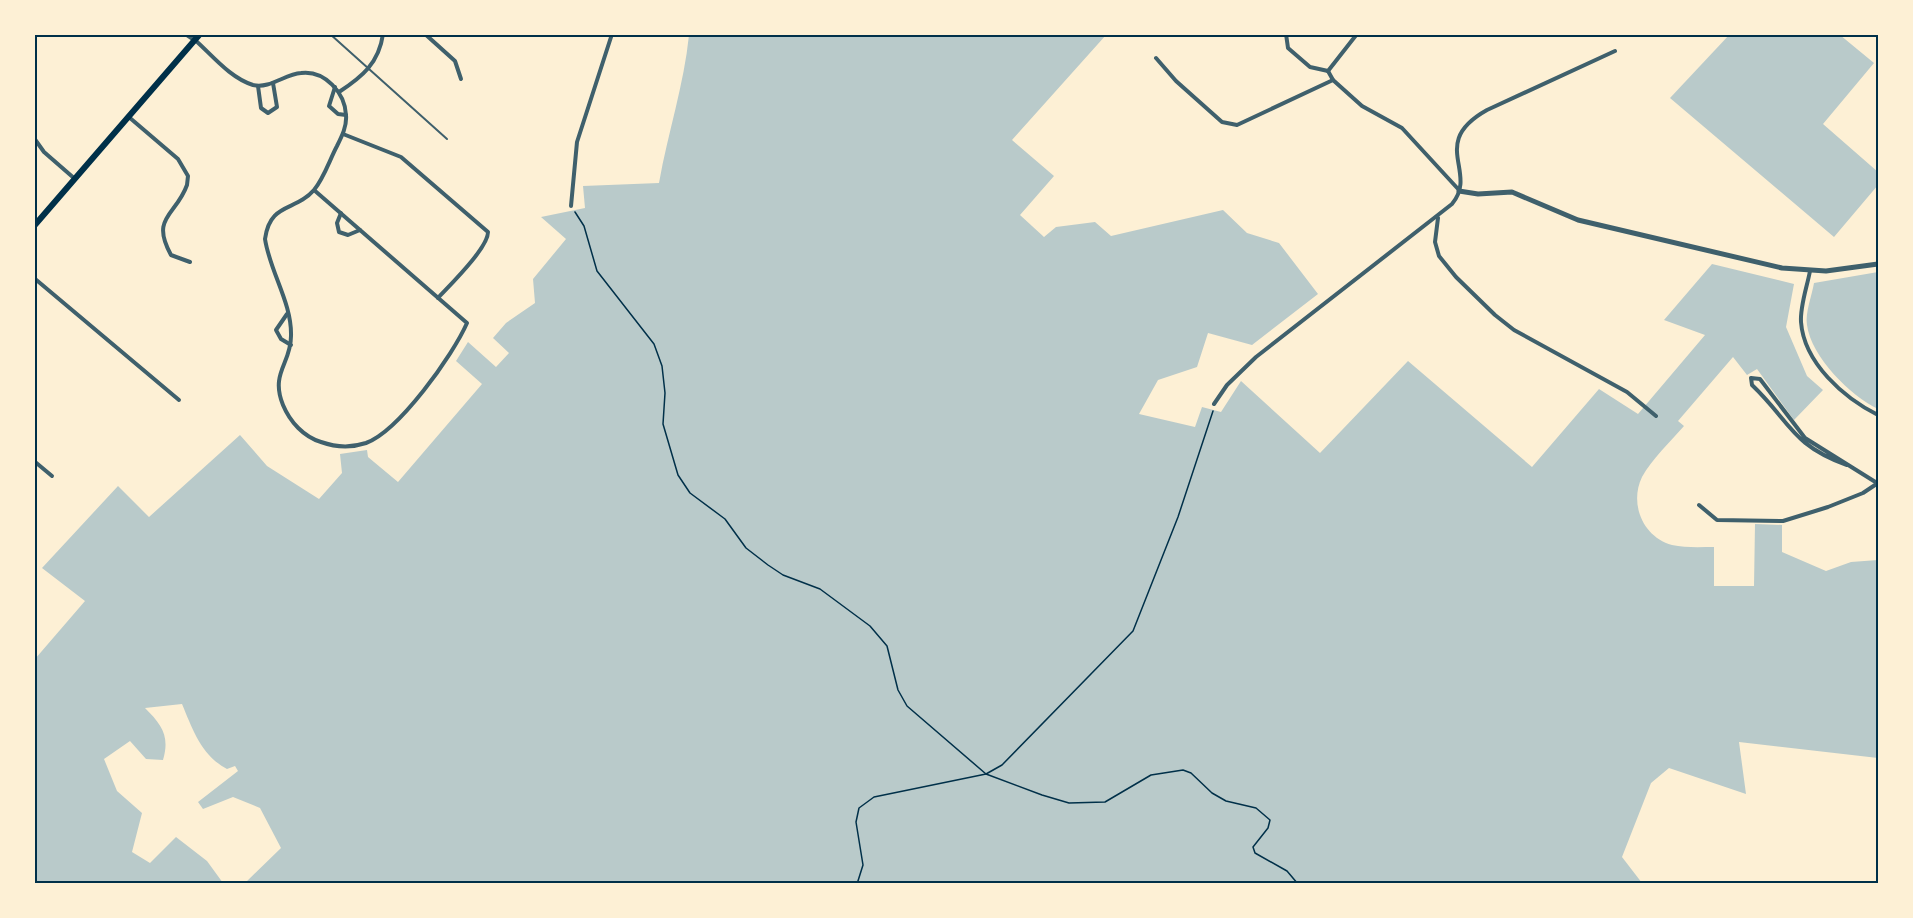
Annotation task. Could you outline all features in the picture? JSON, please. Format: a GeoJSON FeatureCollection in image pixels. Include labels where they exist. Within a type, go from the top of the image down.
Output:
{"type":"FeatureCollection","features":[{"type":"Feature","properties":{"kind":"main road"},"geometry":{"type":"LineString","coordinates":[[34,226],[130,118],[193,36]]}},
{"type":"Feature","properties":{"kind":"street"},"geometry":{"type":"LineString","coordinates":[[339,92],[369,69],[379,52],[383,34]]}},
{"type":"Feature","properties":{"kind":"street"},"geometry":{"type":"LineString","coordinates":[[425,34],[455,62],[461,79]]}},
{"type":"Feature","properties":{"kind":"street"},"geometry":{"type":"LineString","coordinates":[[572,206],[577,142],[612,34]]}},
{"type":"Feature","properties":{"kind":"street"},"geometry":{"type":"LineString","coordinates":[[1286,34],[1288,48],[1310,67],[1328,71],[1333,80],[1362,106],[1402,128],[1460,191],[1471,194],[1512,192],[1578,220],[1771,266],[1810,271],[1878,264]]}},
{"type":"Feature","properties":{"kind":"street"},"geometry":{"type":"LineString","coordinates":[[1328,71],[1357,34]]}},
{"type":"Feature","properties":{"kind":"street"},"geometry":{"type":"LineString","coordinates":[[193,36],[235,75],[258,86],[273,83],[293,74],[309,72],[322,78],[339,92],[346,115],[343,134],[314,190],[277,212],[266,230],[266,247],[287,313],[291,345],[281,367],[277,385],[289,416],[301,430],[318,441],[351,446],[379,436],[395,421],[453,353],[468,323],[314,190]]}},
{"type":"Feature","properties":{"kind":"street"},"geometry":{"type":"LineString","coordinates":[[1214,404],[1227,385],[1256,357],[1438,217],[1455,201],[1460,191],[1458,138],[1468,122],[1487,110],[1615,51]]}},
{"type":"Feature","properties":{"kind":"street"},"geometry":{"type":"LineString","coordinates":[[1156,58],[1176,81],[1222,122],[1230,125],[1237,125],[1333,80]]}},
{"type":"Feature","properties":{"kind":"street"},"geometry":{"type":"LineString","coordinates":[[258,86],[261,108],[268,113],[277,107],[278,103],[273,83]]}},
{"type":"Feature","properties":{"kind":"street"},"geometry":{"type":"LineString","coordinates":[[334,87],[329,106],[338,114],[346,115]]}},
{"type":"Feature","properties":{"kind":"street"},"geometry":{"type":"LineString","coordinates":[[130,118],[184,167],[188,176],[185,191],[168,212],[162,226],[163,236],[171,255],[177,260],[190,262]]}},
{"type":"Feature","properties":{"kind":"street"},"geometry":{"type":"LineString","coordinates":[[343,134],[401,157],[488,232],[488,238],[481,249],[438,298]]}},
{"type":"Feature","properties":{"kind":"street"},"geometry":{"type":"LineString","coordinates":[[34,138],[44,152],[75,179]]}},
{"type":"Feature","properties":{"kind":"street"},"geometry":{"type":"LineString","coordinates":[[341,213],[337,223],[339,232],[348,235],[360,230]]}},
{"type":"Feature","properties":{"kind":"street"},"geometry":{"type":"LineString","coordinates":[[1438,217],[1435,233],[1439,256],[1456,277],[1495,315],[1514,330],[1627,392],[1656,416]]}},
{"type":"Feature","properties":{"kind":"street"},"geometry":{"type":"LineString","coordinates":[[1810,271],[1801,318],[1804,334],[1818,367],[1853,399],[1878,415]]}},
{"type":"Feature","properties":{"kind":"street"},"geometry":{"type":"LineString","coordinates":[[34,278],[179,400]]}},
{"type":"Feature","properties":{"kind":"street"},"geometry":{"type":"LineString","coordinates":[[287,313],[276,330],[281,339],[291,345]]}},
{"type":"Feature","properties":{"kind":"street"},"geometry":{"type":"LineString","coordinates":[[1699,505],[1716,520],[1783,521],[1800,518],[1837,504],[1863,493],[1878,483],[1805,438],[1760,379],[1751,378],[1752,385],[1799,439],[1820,454],[1847,465]]}},
{"type":"Feature","properties":{"kind":"street"},"geometry":{"type":"LineString","coordinates":[[34,461],[52,476]]}},
{"type":"Feature","properties":{"kind":"lane"},"geometry":{"type":"LineString","coordinates":[[330,34],[447,139]]}},
{"type":"Feature","properties":{"kind":"path"},"geometry":{"type":"LineString","coordinates":[[572,206],[584,226],[597,271],[654,344],[662,366],[665,393],[663,424],[678,476],[690,493],[725,519],[746,548],[783,575],[820,589],[870,626],[887,646],[898,690],[907,706],[986,774],[1042,795],[1082,804],[1105,802],[1151,775],[1173,770],[1191,773],[1212,793],[1222,799],[1256,808],[1265,814],[1270,820],[1268,828],[1253,847],[1254,853],[1287,871],[1298,884]]}},
{"type":"Feature","properties":{"kind":"path"},"geometry":{"type":"LineString","coordinates":[[857,884],[863,865],[856,822],[859,808],[873,797],[986,774],[1018,751],[1133,631],[1178,517],[1214,404]]}},
{"type":"Feature","properties":{"kind":"shaded area"},"geometry":{"type":"Polygon","coordinates":[[[1730,34],[1840,35],[1874,63],[1823,124],[1878,172],[1878,185],[1834,237],[1670,98],[1730,34]]]}},
{"type":"Feature","properties":{"kind":"shaded area"},"geometry":{"type":"Polygon","coordinates":[[[689,35],[1106,35],[1012,140],[1054,176],[1020,215],[1044,237],[1056,227],[1095,222],[1111,236],[1223,210],[1247,233],[1279,243],[1318,294],[1252,345],[1208,333],[1197,367],[1158,380],[1139,414],[1195,427],[1202,407],[1221,412],[1241,381],[1320,453],[1408,361],[1532,467],[1599,389],[1638,414],[1705,335],[1664,320],[1712,264],[1794,284],[1786,327],[1807,376],[1823,390],[1794,420],[1757,369],[1747,375],[1733,357],[1678,421],[1684,426],[1646,470],[1638,487],[1638,508],[1646,527],[1662,541],[1682,547],[1714,547],[1714,586],[1754,586],[1755,524],[1782,525],[1782,552],[1826,571],[1851,562],[1878,560],[1878,758],[1739,742],[1746,794],[1669,768],[1651,783],[1622,857],[1642,883],[245,883],[281,848],[260,808],[233,797],[203,809],[198,802],[238,771],[235,766],[227,769],[204,749],[182,704],[145,708],[163,731],[166,744],[163,760],[146,759],[130,741],[104,759],[117,791],[142,813],[132,852],[150,863],[176,837],[207,861],[223,883],[35,884],[35,659],[85,601],[42,568],[118,486],[149,517],[240,435],[267,466],[319,499],[342,473],[340,454],[367,450],[368,457],[398,482],[482,384],[456,361],[468,342],[496,367],[509,353],[493,338],[506,323],[535,303],[533,279],[566,239],[541,217],[585,208],[583,186],[659,183],[689,35]]]}},
{"type":"Feature","properties":{"kind":"shaded area"},"geometry":{"type":"Polygon","coordinates":[[[1878,272],[1878,409],[1856,395],[1824,362],[1810,337],[1807,320],[1814,283],[1878,272]]]}}]}
